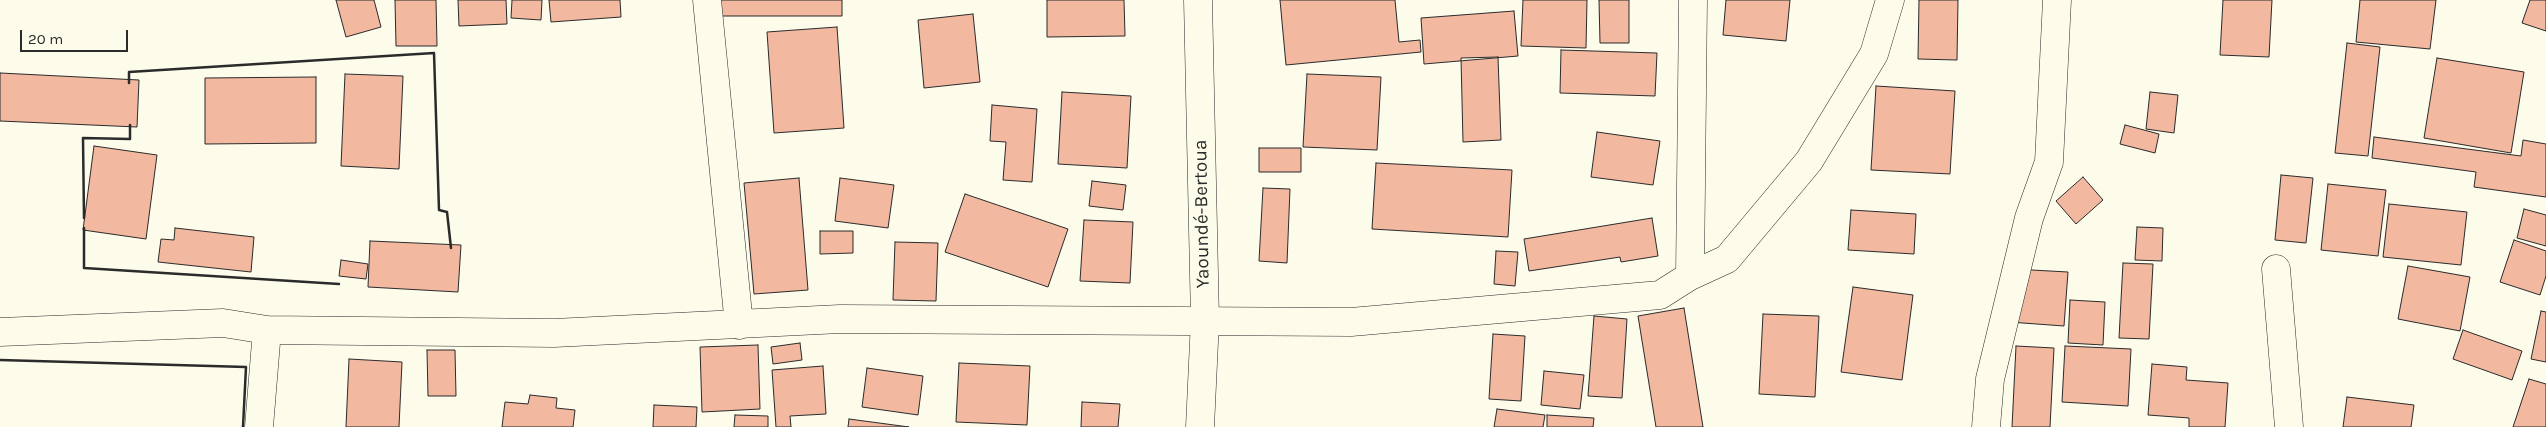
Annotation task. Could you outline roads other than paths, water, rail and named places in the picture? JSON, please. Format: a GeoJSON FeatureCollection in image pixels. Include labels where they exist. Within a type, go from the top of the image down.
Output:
{"type":"FeatureCollection","features":[{"type":"Feature","properties":{"kind":"main road"},"geometry":{"type":"LineString","coordinates":[[707,0],[739,325]]}},
{"type":"Feature","properties":{"kind":"main road","name":"Yaoundé-Bertoua"},"geometry":{"type":"LineString","coordinates":[[1198,0],[1205,320],[1200,427]]}},
{"type":"Feature","properties":{"kind":"main road"},"geometry":{"type":"LineString","coordinates":[[1690,276],[1692,238],[1691,32],[1693,0]]}},
{"type":"Feature","properties":{"kind":"main road"},"geometry":{"type":"LineString","coordinates":[[0,332],[222,323],[267,330],[554,333],[840,319],[1351,322],[1660,295],[1690,276],[1727,259],[1809,161],[1874,54],[1890,0]]}},
{"type":"Feature","properties":{"kind":"main road"},"geometry":{"type":"LineString","coordinates":[[1986,427],[1990,379],[2029,218],[2049,162],[2057,0]]}},
{"type":"Feature","properties":{"kind":"main road"},"geometry":{"type":"LineString","coordinates":[[2276,269],[2289,427]]}},
{"type":"Feature","properties":{"kind":"main road"},"geometry":{"type":"LineString","coordinates":[[259,427],[267,330]]}}]}
